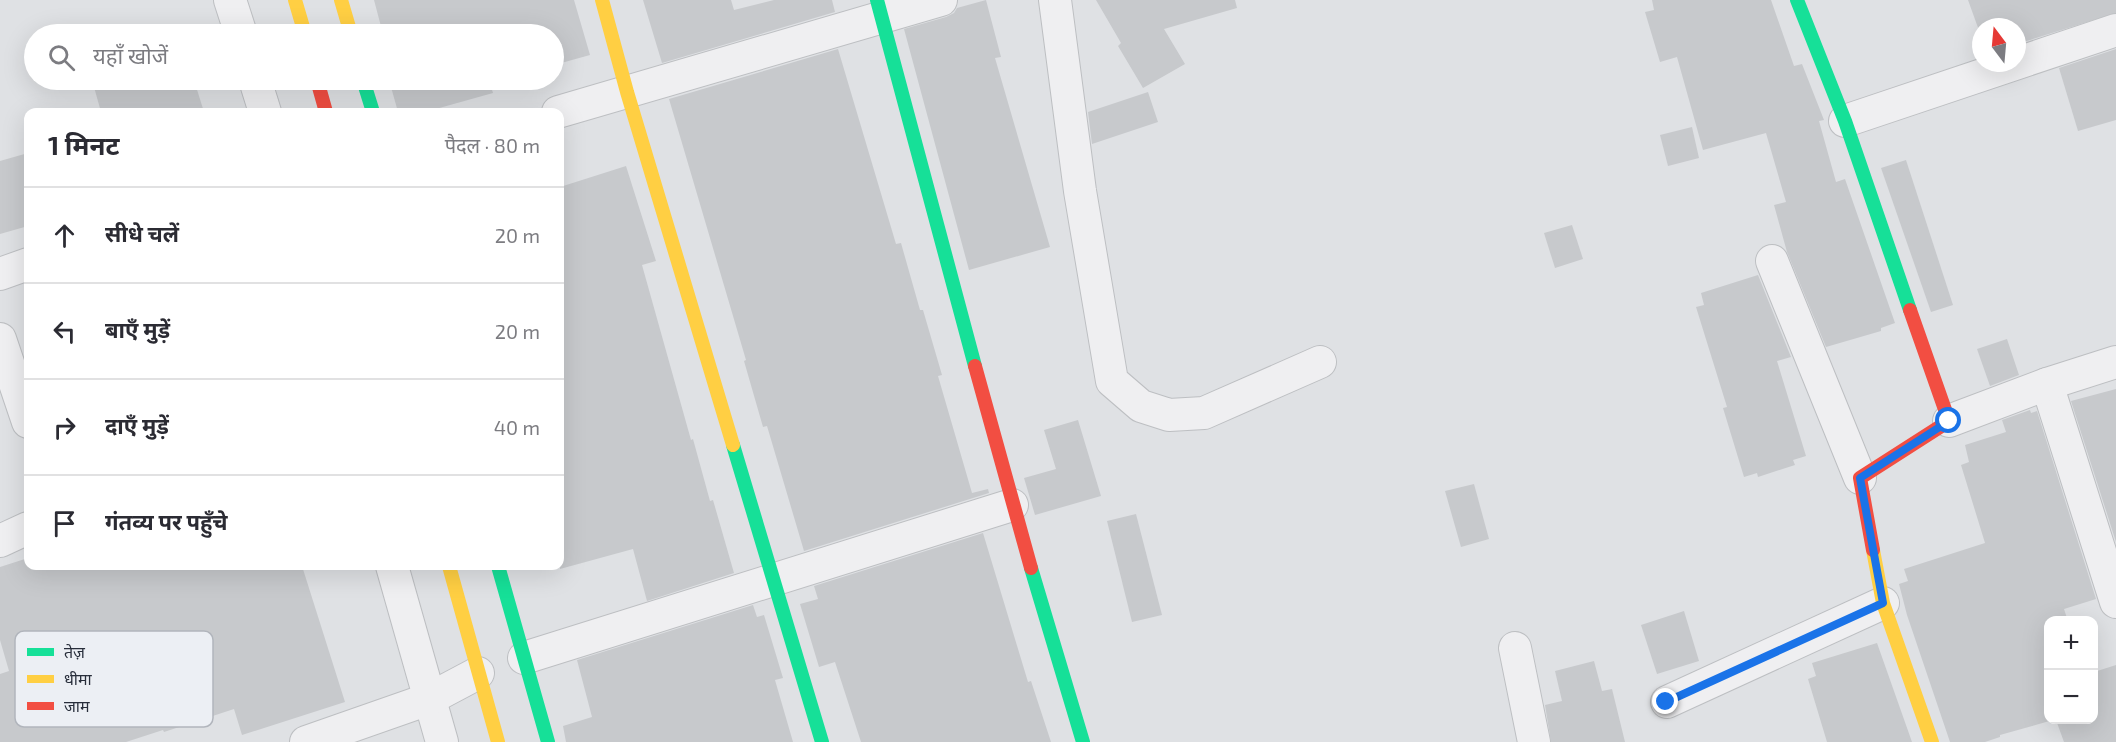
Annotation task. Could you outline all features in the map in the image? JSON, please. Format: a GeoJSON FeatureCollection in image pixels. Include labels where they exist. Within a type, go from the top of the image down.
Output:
{"type":"FeatureCollection","features":[{"type":"Feature","properties":{"kind":"street"},"geometry":{"type":"LineString","coordinates":[[230,0],[238,24]]}},
{"type":"Feature","properties":{"kind":"street"},"geometry":{"type":"LineString","coordinates":[[295,0],[301,24]]}},
{"type":"Feature","properties":{"kind":"street"},"geometry":{"type":"LineString","coordinates":[[341,0],[348,24]]}},
{"type":"Feature","properties":{"kind":"street"},"geometry":{"type":"LineString","coordinates":[[602,0],[627,93],[822,742]]}},
{"type":"Feature","properties":{"kind":"street"},"geometry":{"type":"LineString","coordinates":[[564,110],[627,93],[879,9],[941,0]]}},
{"type":"Feature","properties":{"kind":"street"},"geometry":{"type":"LineString","coordinates":[[1054,0],[1080,191],[1112,381],[1141,406],[1169,415],[1204,413],[1320,362]]}},
{"type":"Feature","properties":{"kind":"street"},"geometry":{"type":"LineString","coordinates":[[1797,0],[1845,121],[1949,421]]}},
{"type":"Feature","properties":{"kind":"street"},"geometry":{"type":"LineString","coordinates":[[879,9],[1012,505],[1083,742]]}},
{"type":"Feature","properties":{"kind":"street"},"geometry":{"type":"LineString","coordinates":[[1845,121],[2116,30]]}},
{"type":"Feature","properties":{"kind":"street"},"geometry":{"type":"LineString","coordinates":[[258,90],[264,108]]}},
{"type":"Feature","properties":{"kind":"street"},"geometry":{"type":"LineString","coordinates":[[320,90],[325,108]]}},
{"type":"Feature","properties":{"kind":"street"},"geometry":{"type":"LineString","coordinates":[[366,90],[372,108]]}},
{"type":"Feature","properties":{"kind":"street"},"geometry":{"type":"LineString","coordinates":[[1772,261],[1860,478],[1883,603],[1932,742]]}},
{"type":"Feature","properties":{"kind":"street"},"geometry":{"type":"LineString","coordinates":[[0,274],[24,265]]}},
{"type":"Feature","properties":{"kind":"street"},"geometry":{"type":"LineString","coordinates":[[0,339],[24,410]]}},
{"type":"Feature","properties":{"kind":"street"},"geometry":{"type":"LineString","coordinates":[[1860,478],[1949,421],[2047,384],[2116,362]]}},
{"type":"Feature","properties":{"kind":"street"},"geometry":{"type":"LineString","coordinates":[[2047,384],[2116,602]]}},
{"type":"Feature","properties":{"kind":"street"},"geometry":{"type":"LineString","coordinates":[[524,658],[1012,505]]}},
{"type":"Feature","properties":{"kind":"street"},"geometry":{"type":"LineString","coordinates":[[0,541],[24,530]]}},
{"type":"Feature","properties":{"kind":"street"},"geometry":{"type":"LineString","coordinates":[[393,570],[442,742]]}},
{"type":"Feature","properties":{"kind":"street"},"geometry":{"type":"LineString","coordinates":[[450,570],[498,742]]}},
{"type":"Feature","properties":{"kind":"street"},"geometry":{"type":"LineString","coordinates":[[499,570],[548,742]]}},
{"type":"Feature","properties":{"kind":"street"},"geometry":{"type":"LineString","coordinates":[[1666,702],[1883,603]]}},
{"type":"Feature","properties":{"kind":"street"},"geometry":{"type":"LineString","coordinates":[[1515,648],[1533,742]]}},
{"type":"Feature","properties":{"kind":"street"},"geometry":{"type":"LineString","coordinates":[[306,742],[429,699],[478,673]]}},
{"type":"Feature","properties":{"kind":"building"},"geometry":{"type":"Polygon","coordinates":[[[374,0],[574,0],[590,55],[564,62],[564,24],[380,24],[374,0]]]}},
{"type":"Feature","properties":{"kind":"building"},"geometry":{"type":"Polygon","coordinates":[[[643,0],[731,0],[734,10],[774,0],[832,0],[835,12],[662,63],[643,0]]]}},
{"type":"Feature","properties":{"kind":"building"},"geometry":{"type":"Polygon","coordinates":[[[986,0],[1001,57],[995,58],[1050,247],[969,270],[904,29],[946,17],[954,13],[957,8],[986,0]]]}},
{"type":"Feature","properties":{"kind":"building"},"geometry":{"type":"Polygon","coordinates":[[[1096,0],[1235,0],[1237,8],[1164,29],[1185,64],[1143,88],[1118,46],[1121,43],[1096,0]]]}},
{"type":"Feature","properties":{"kind":"building"},"geometry":{"type":"Polygon","coordinates":[[[1652,0],[1771,0],[1794,66],[1802,64],[1824,120],[1819,121],[1836,182],[1845,179],[1895,323],[1881,328],[1881,331],[1826,347],[1787,252],[1774,205],[1786,202],[1766,133],[1703,150],[1677,57],[1660,62],[1645,12],[1654,10],[1652,0]]]}},
{"type":"Feature","properties":{"kind":"building"},"geometry":{"type":"Polygon","coordinates":[[[1968,0],[2116,0],[2116,13],[2026,41],[2026,18],[1974,18],[1968,0]]]}},
{"type":"Feature","properties":{"kind":"building"},"geometry":{"type":"Polygon","coordinates":[[[838,49],[896,244],[901,243],[920,310],[923,310],[942,375],[938,376],[972,493],[988,489],[989,493],[804,551],[767,426],[763,427],[744,361],[746,360],[669,99],[838,49]]]}},
{"type":"Feature","properties":{"kind":"building"},"geometry":{"type":"Polygon","coordinates":[[[2116,49],[2116,120],[2078,131],[2059,68],[2116,49]]]}},
{"type":"Feature","properties":{"kind":"building"},"geometry":{"type":"Polygon","coordinates":[[[95,90],[197,90],[203,108],[100,108],[95,90]]]}},
{"type":"Feature","properties":{"kind":"building"},"geometry":{"type":"Polygon","coordinates":[[[392,90],[492,90],[493,93],[439,108],[397,108],[392,90]]]}},
{"type":"Feature","properties":{"kind":"building"},"geometry":{"type":"Polygon","coordinates":[[[1148,92],[1158,122],[1092,144],[1088,112],[1148,92]]]}},
{"type":"Feature","properties":{"kind":"building"},"geometry":{"type":"Polygon","coordinates":[[[1692,127],[1699,158],[1668,166],[1660,135],[1692,127]]]}},
{"type":"Feature","properties":{"kind":"building"},"geometry":{"type":"Polygon","coordinates":[[[24,154],[24,227],[0,234],[0,161],[24,154]]]}},
{"type":"Feature","properties":{"kind":"building"},"geometry":{"type":"Polygon","coordinates":[[[1906,160],[1953,305],[1931,312],[1881,168],[1906,160]]]}},
{"type":"Feature","properties":{"kind":"building"},"geometry":{"type":"Polygon","coordinates":[[[626,166],[656,261],[642,265],[691,440],[693,439],[710,501],[713,500],[734,573],[647,601],[633,549],[564,568],[564,186],[626,166]]]}},
{"type":"Feature","properties":{"kind":"building"},"geometry":{"type":"Polygon","coordinates":[[[1572,225],[1583,259],[1555,268],[1544,233],[1572,225]]]}},
{"type":"Feature","properties":{"kind":"building"},"geometry":{"type":"Polygon","coordinates":[[[1758,275],[1791,357],[1777,361],[1806,456],[1793,460],[1795,465],[1758,477],[1757,473],[1744,477],[1723,408],[1727,407],[1696,307],[1704,305],[1701,293],[1758,275]]]}},
{"type":"Feature","properties":{"kind":"building"},"geometry":{"type":"Polygon","coordinates":[[[2007,339],[2019,375],[1990,386],[1977,349],[2007,339]]]}},
{"type":"Feature","properties":{"kind":"building"},"geometry":{"type":"Polygon","coordinates":[[[2116,389],[2116,542],[2071,401],[2116,389]]]}},
{"type":"Feature","properties":{"kind":"building"},"geometry":{"type":"Polygon","coordinates":[[[2030,410],[2031,413],[2037,411],[2096,599],[2064,609],[2066,616],[2044,616],[2044,723],[2000,735],[2000,737],[1985,742],[1950,742],[1907,615],[1899,584],[1908,581],[1904,569],[1985,543],[1961,465],[1969,462],[1965,445],[2006,432],[2002,420],[2030,410]]]}},
{"type":"Feature","properties":{"kind":"building"},"geometry":{"type":"Polygon","coordinates":[[[1078,420],[1101,496],[1035,515],[1024,478],[1056,469],[1044,430],[1078,420]]]}},
{"type":"Feature","properties":{"kind":"building"},"geometry":{"type":"Polygon","coordinates":[[[1474,484],[1489,539],[1461,547],[1445,491],[1474,484]]]}},
{"type":"Feature","properties":{"kind":"building"},"geometry":{"type":"Polygon","coordinates":[[[1136,514],[1162,615],[1132,622],[1107,521],[1136,514]]]}},
{"type":"Feature","properties":{"kind":"building"},"geometry":{"type":"Polygon","coordinates":[[[983,533],[1028,682],[1031,681],[1051,742],[861,742],[835,662],[819,667],[800,604],[818,599],[814,586],[983,533]]]}},
{"type":"Feature","properties":{"kind":"building"},"geometry":{"type":"Polygon","coordinates":[[[24,559],[24,570],[303,570],[345,702],[242,735],[234,709],[213,716],[213,631],[15,631],[15,727],[179,727],[126,742],[0,742],[0,674],[9,671],[0,640],[0,567],[24,559]]]}},
{"type":"Feature","properties":{"kind":"building"},"geometry":{"type":"Polygon","coordinates":[[[753,605],[757,617],[764,615],[783,678],[775,680],[793,742],[566,742],[563,726],[592,717],[577,660],[753,605]]]}},
{"type":"Feature","properties":{"kind":"building"},"geometry":{"type":"Polygon","coordinates":[[[1684,611],[1699,661],[1657,674],[1641,625],[1684,611]]]}},
{"type":"Feature","properties":{"kind":"building"},"geometry":{"type":"Polygon","coordinates":[[[1877,643],[1912,742],[1827,742],[1808,679],[1816,676],[1812,663],[1877,643]]]}},
{"type":"Feature","properties":{"kind":"building"},"geometry":{"type":"Polygon","coordinates":[[[1594,661],[1602,691],[1612,689],[1625,742],[1551,742],[1545,705],[1562,701],[1555,671],[1594,661]]]}},
{"type":"Feature","properties":{"kind":"building"},"geometry":{"type":"Polygon","coordinates":[[[2116,665],[2116,742],[2064,742],[2057,724],[2098,724],[2098,671],[2116,665]]]}},
{"type":"Feature","properties":{"kind":"traffic: fast"},"geometry":{"type":"LineString","coordinates":[[877,0],[975,366]]}},
{"type":"Feature","properties":{"kind":"traffic: fast"},"geometry":{"type":"LineString","coordinates":[[1797,0],[1845,121],[1910,310]]}},
{"type":"Feature","properties":{"kind":"traffic: fast"},"geometry":{"type":"LineString","coordinates":[[366,90],[372,108]]}},
{"type":"Feature","properties":{"kind":"traffic: fast"},"geometry":{"type":"LineString","coordinates":[[733,445],[822,742]]}},
{"type":"Feature","properties":{"kind":"traffic: fast"},"geometry":{"type":"LineString","coordinates":[[1031,568],[1083,742]]}},
{"type":"Feature","properties":{"kind":"traffic: fast"},"geometry":{"type":"LineString","coordinates":[[499,570],[548,742]]}},
{"type":"Feature","properties":{"kind":"traffic: slow"},"geometry":{"type":"LineString","coordinates":[[295,0],[302,24]]}},
{"type":"Feature","properties":{"kind":"traffic: slow"},"geometry":{"type":"LineString","coordinates":[[341,0],[348,24]]}},
{"type":"Feature","properties":{"kind":"traffic: slow"},"geometry":{"type":"LineString","coordinates":[[602,0],[627,92],[733,445]]}},
{"type":"Feature","properties":{"kind":"traffic: slow"},"geometry":{"type":"LineString","coordinates":[[1873,550],[1883,603],[1932,742]]}},
{"type":"Feature","properties":{"kind":"traffic: slow"},"geometry":{"type":"LineString","coordinates":[[450,570],[498,742]]}},
{"type":"Feature","properties":{"kind":"traffic: jam"},"geometry":{"type":"LineString","coordinates":[[320,90],[325,108]]}},
{"type":"Feature","properties":{"kind":"traffic: jam"},"geometry":{"type":"LineString","coordinates":[[1873,550],[1860,478],[1949,421],[1910,310]]}},
{"type":"Feature","properties":{"kind":"traffic: jam"},"geometry":{"type":"LineString","coordinates":[[975,366],[1031,568]]}},
{"type":"Feature","properties":{"kind":"route"},"geometry":{"type":"LineString","coordinates":[[1666,702],[1883,603],[1860,478],[1949,421]]}}]}
